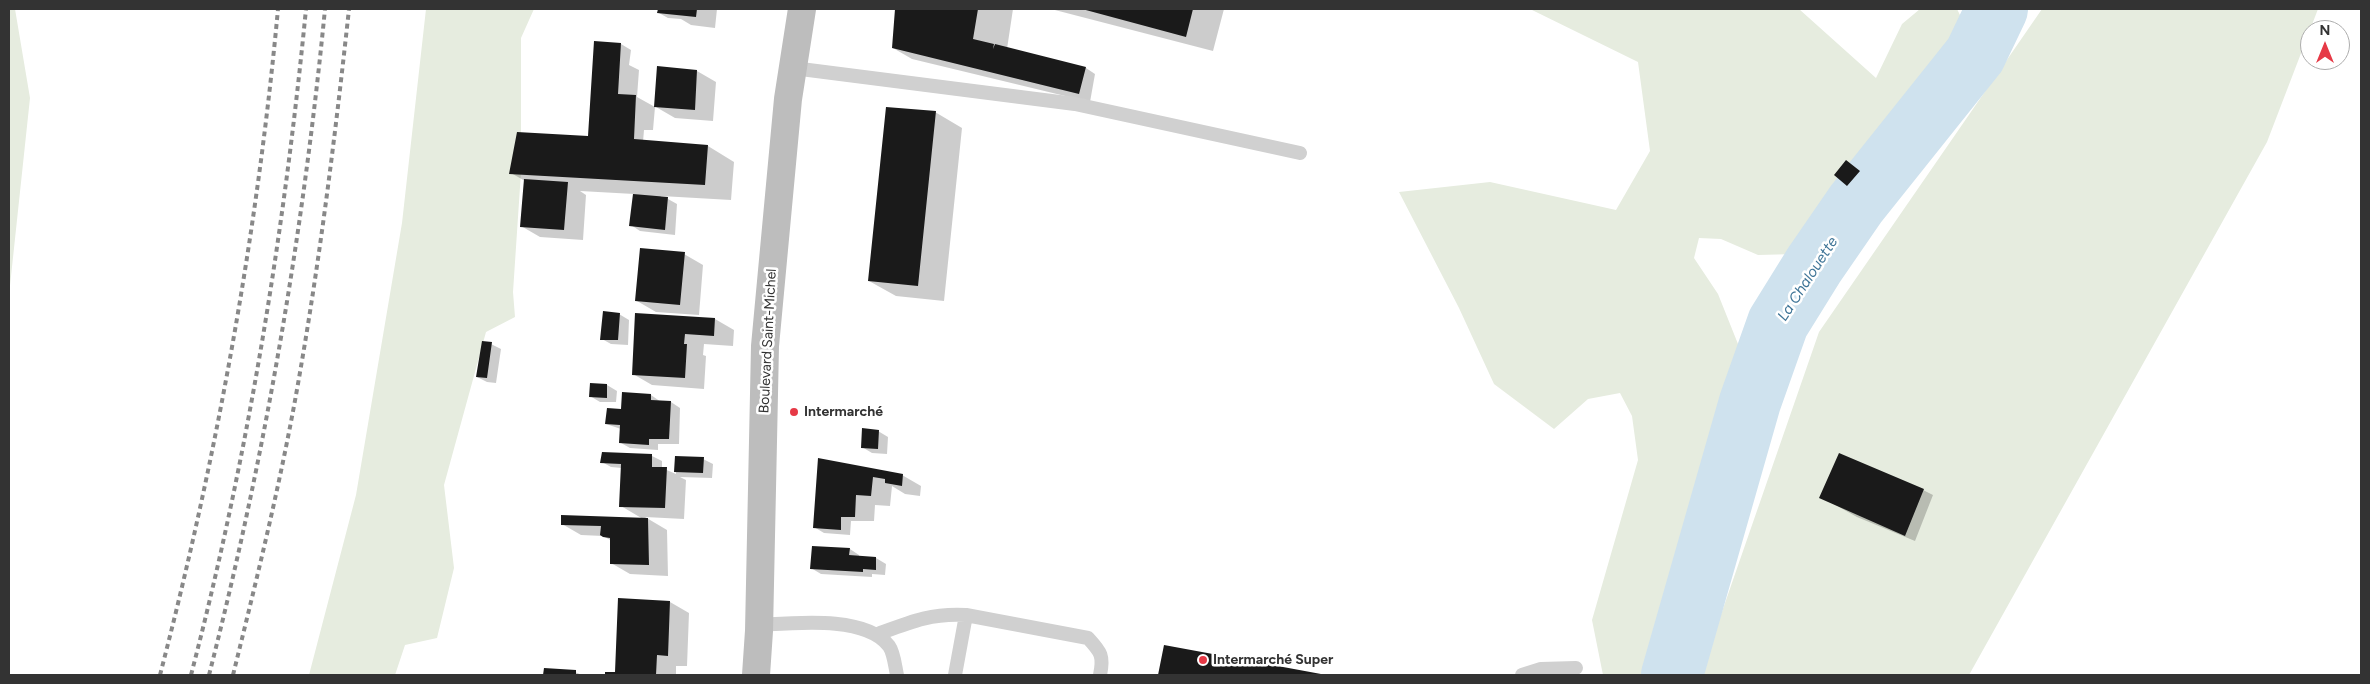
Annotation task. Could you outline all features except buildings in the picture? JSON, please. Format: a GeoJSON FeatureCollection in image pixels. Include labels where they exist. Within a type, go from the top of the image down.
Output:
{"type":"FeatureCollection","features":[{"type":"Feature","properties":{"kind":"main road","name":"Boulevard Saint-Michel"},"geometry":{"type":"LineString","coordinates":[[756,675],[760,625],[765,346],[793,68],[802,9]]}},
{"type":"Feature","properties":{"kind":"lane"},"geometry":{"type":"LineString","coordinates":[[793,68],[1075,104],[1300,153]]}},
{"type":"Feature","properties":{"kind":"lane"},"geometry":{"type":"LineString","coordinates":[[878,634],[920,618],[947,614],[966,615],[1088,638],[1098,650],[1103,660],[1100,675]]}},
{"type":"Feature","properties":{"kind":"lane"},"geometry":{"type":"LineString","coordinates":[[955,675],[966,615]]}},
{"type":"Feature","properties":{"kind":"lane"},"geometry":{"type":"LineString","coordinates":[[760,625],[851,624],[878,634],[890,647],[897,675]]}},
{"type":"Feature","properties":{"kind":"lane"},"geometry":{"type":"LineString","coordinates":[[1522,675],[1541,669],[1576,668]]}},
{"type":"Feature","properties":{"kind":"shaded area"},"geometry":{"type":"Polygon","coordinates":[[[9,9],[15,9],[30,98],[9,295],[9,9]]]}},
{"type":"Feature","properties":{"kind":"shaded area"},"geometry":{"type":"Polygon","coordinates":[[[426,9],[534,9],[521,38],[521,172],[513,292],[515,317],[486,332],[444,485],[454,568],[437,638],[405,645],[395,675],[309,675],[356,495],[402,223],[426,9]]]}},
{"type":"Feature","properties":{"kind":"shaded area"},"geometry":{"type":"Polygon","coordinates":[[[1530,9],[1799,9],[1876,78],[1902,24],[1920,9],[1957,9],[1963,21],[1967,51],[1920,108],[1887,127],[1796,254],[1758,255],[1721,239],[1699,238],[1694,258],[1718,294],[1746,364],[1711,494],[1668,621],[1656,675],[1603,675],[1592,620],[1638,460],[1632,416],[1620,393],[1588,399],[1554,429],[1494,384],[1459,308],[1399,192],[1490,182],[1616,210],[1650,151],[1638,62],[1530,9]]]}},
{"type":"Feature","properties":{"kind":"shaded area"},"geometry":{"type":"Polygon","coordinates":[[[2042,9],[2318,9],[2314,20],[2300,20],[2300,56],[2267,142],[1969,675],[1700,675],[1819,332],[2042,9]]]}},
{"type":"Feature","properties":{"kind":"waterway","name":"La Chalouette"},"geometry":{"type":"LineString","coordinates":[[1672,675],[1750,402],[1778,323],[1814,265],[1856,204],[1975,55],[1997,9]]}},
{"type":"Feature","properties":{"kind":"railway"},"geometry":{"type":"LineString","coordinates":[[160,675],[200,510],[232,344],[259,177],[278,9]]}},
{"type":"Feature","properties":{"kind":"railway"},"geometry":{"type":"LineString","coordinates":[[191,675],[230,510],[262,344],[287,177],[306,9]]}},
{"type":"Feature","properties":{"kind":"railway"},"geometry":{"type":"LineString","coordinates":[[209,675],[248,511],[280,345],[305,177],[325,9]]}},
{"type":"Feature","properties":{"kind":"railway"},"geometry":{"type":"LineString","coordinates":[[233,675],[275,500],[296,395],[326,202],[349,9]]}},
{"type":"Feature","properties":{"kind":"place","name":"Intermarché"},"geometry":{"type":"Point","coordinates":[794,412]}},
{"type":"Feature","properties":{"kind":"place","name":"Intermarché Super"},"geometry":{"type":"Point","coordinates":[1203,660]}}]}
